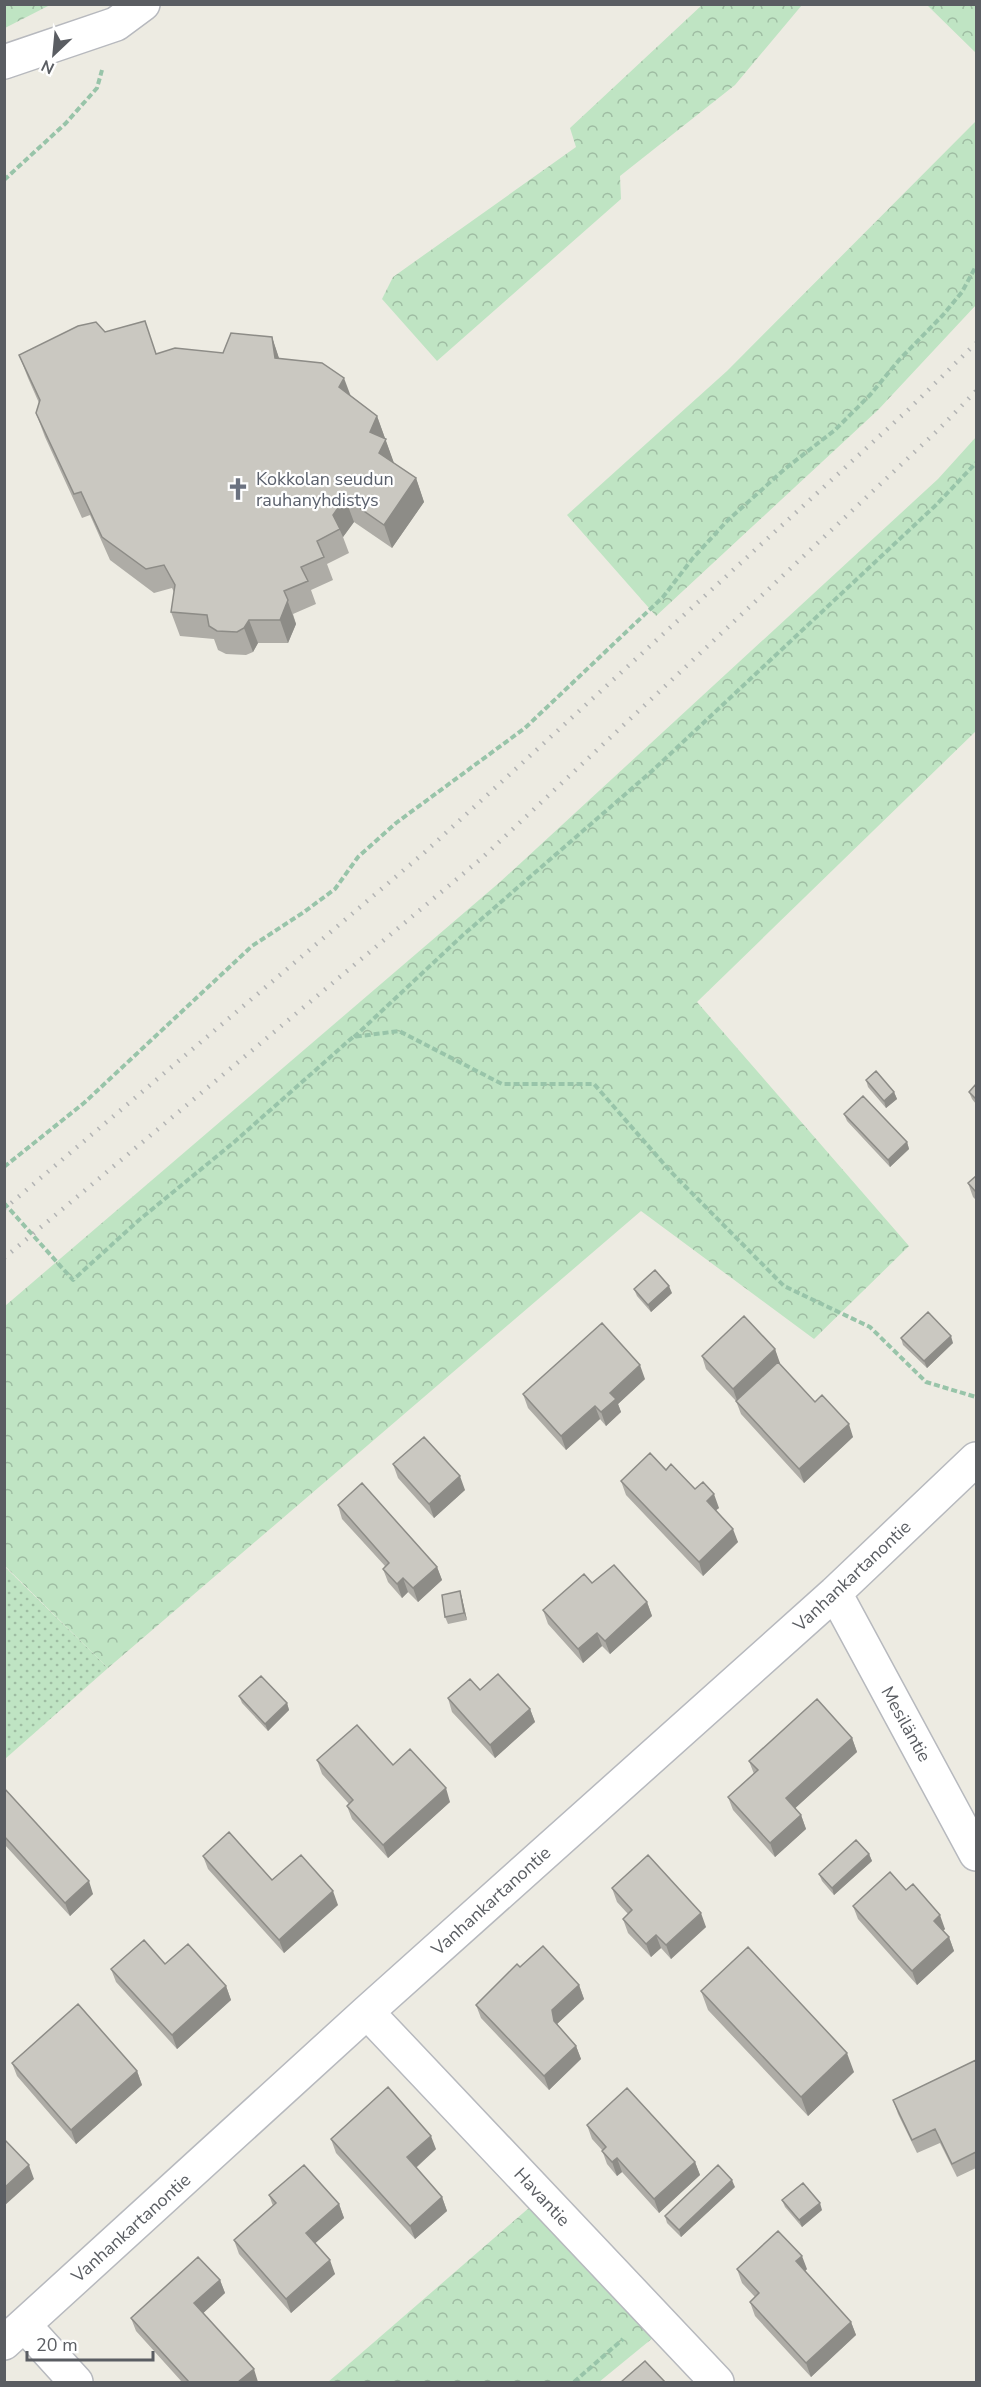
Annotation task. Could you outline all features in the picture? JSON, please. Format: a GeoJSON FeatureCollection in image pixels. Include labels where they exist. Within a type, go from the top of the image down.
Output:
{"type":"FeatureCollection","features":[{"type":"Feature","properties":{"kind":"street"},"geometry":{"type":"LineString","coordinates":[[4,62],[116,24],[143,4]]}},
{"type":"Feature","properties":{"kind":"street","name":"Vanhankartanontie"},"geometry":{"type":"LineString","coordinates":[[15,2334],[367,2012],[835,1593],[976,1459]]}},
{"type":"Feature","properties":{"kind":"street","name":"Mesiläntie"},"geometry":{"type":"LineString","coordinates":[[835,1593],[976,1854]]}},
{"type":"Feature","properties":{"kind":"street","name":"Havantie"},"geometry":{"type":"LineString","coordinates":[[367,2012],[717,2382]]}},
{"type":"Feature","properties":{"kind":"street"},"geometry":{"type":"LineString","coordinates":[[15,2334],[76,2382]]}},
{"type":"Feature","properties":{"kind":"path"},"geometry":{"type":"LineString","coordinates":[[4,180],[66,123],[97,88],[116,24]]}},
{"type":"Feature","properties":{"kind":"path"},"geometry":{"type":"LineString","coordinates":[[4,1167],[84,1103],[252,946],[335,889],[358,857],[396,823],[525,728],[663,597],[693,558],[728,520],[786,468],[836,430],[950,307],[962,292],[976,266]]}},
{"type":"Feature","properties":{"kind":"path"},"geometry":{"type":"LineString","coordinates":[[4,1203],[73,1280],[139,1220],[233,1143],[353,1037],[463,935],[652,771],[936,505],[976,463]]}},
{"type":"Feature","properties":{"kind":"path"},"geometry":{"type":"LineString","coordinates":[[353,1037],[399,1031],[502,1084],[594,1084],[671,1172],[784,1286],[870,1327],[926,1382],[976,1397]]}},
{"type":"Feature","properties":{"kind":"path"},"geometry":{"type":"LineString","coordinates":[[574,2382],[652,2313]]}},
{"type":"Feature","properties":{"kind":"green space"},"geometry":{"type":"Polygon","coordinates":[[[5,4],[50,4],[50,5],[5,28],[5,4]]]}},
{"type":"Feature","properties":{"kind":"green space"},"geometry":{"type":"Polygon","coordinates":[[[702,5],[802,5],[735,85],[620,176],[621,199],[437,361],[382,299],[393,277],[576,147],[570,128],[702,5]]]}},
{"type":"Feature","properties":{"kind":"green space"},"geometry":{"type":"Polygon","coordinates":[[[927,5],[976,5],[976,53],[927,5]]]}},
{"type":"Feature","properties":{"kind":"green space"},"geometry":{"type":"Polygon","coordinates":[[[976,121],[976,305],[878,410],[656,616],[567,515],[727,371],[976,121]]]}},
{"type":"Feature","properties":{"kind":"green space"},"geometry":{"type":"Polygon","coordinates":[[[976,437],[976,731],[697,1002],[909,1246],[814,1339],[641,1211],[108,1668],[5,1566],[5,1306],[500,882],[938,479],[976,437]]]}},
{"type":"Feature","properties":{"kind":"green space"},"geometry":{"type":"Polygon","coordinates":[[[4,1566],[108,1668],[5,1759],[4,1759],[4,1566]]]}},
{"type":"Feature","properties":{"kind":"green space"},"geometry":{"type":"Polygon","coordinates":[[[530,2207],[654,2337],[599,2382],[328,2382],[530,2207]]]}},
{"type":"Feature","properties":{"kind":"building","name":"Kokkolan seudun rauhanyhdistys"},"geometry":{"type":"Polygon","coordinates":[[[145,321],[156,354],[175,348],[223,353],[231,333],[272,337],[275,358],[322,363],[344,378],[339,387],[377,416],[370,432],[386,439],[379,453],[416,478],[384,525],[345,498],[333,515],[340,529],[317,541],[324,557],[301,567],[308,581],[284,591],[288,600],[280,620],[249,620],[244,628],[237,632],[217,631],[209,626],[207,615],[171,612],[175,585],[164,565],[146,569],[102,537],[81,492],[74,494],[36,413],[40,400],[19,355],[78,326],[96,322],[105,332],[145,321]]]}},
{"type":"Feature","properties":{"kind":"building"},"geometry":{"type":"Polygon","coordinates":[[[876,1071],[894,1092],[884,1101],[866,1080],[876,1071]]]}},
{"type":"Feature","properties":{"kind":"building"},"geometry":{"type":"Polygon","coordinates":[[[976,1084],[976,1099],[969,1092],[976,1084]]]}},
{"type":"Feature","properties":{"kind":"building"},"geometry":{"type":"Polygon","coordinates":[[[863,1096],[907,1142],[888,1160],[844,1114],[863,1096]]]}},
{"type":"Feature","properties":{"kind":"building"},"geometry":{"type":"Polygon","coordinates":[[[976,1176],[976,1192],[968,1183],[976,1176]]]}},
{"type":"Feature","properties":{"kind":"building"},"geometry":{"type":"Polygon","coordinates":[[[655,1270],[669,1286],[648,1305],[634,1289],[655,1270]]]}},
{"type":"Feature","properties":{"kind":"building"},"geometry":{"type":"Polygon","coordinates":[[[928,1312],[951,1336],[924,1361],[901,1338],[928,1312]]]}},
{"type":"Feature","properties":{"kind":"building"},"geometry":{"type":"Polygon","coordinates":[[[744,1316],[775,1349],[733,1389],[702,1356],[744,1316]]]}},
{"type":"Feature","properties":{"kind":"building"},"geometry":{"type":"Polygon","coordinates":[[[602,1323],[640,1365],[610,1393],[616,1399],[601,1412],[595,1406],[561,1436],[523,1394],[602,1323]]]}},
{"type":"Feature","properties":{"kind":"building"},"geometry":{"type":"Polygon","coordinates":[[[778,1362],[815,1402],[822,1395],[849,1424],[799,1469],[736,1401],[778,1362]]]}},
{"type":"Feature","properties":{"kind":"building"},"geometry":{"type":"Polygon","coordinates":[[[424,1437],[460,1476],[429,1504],[393,1464],[424,1437]]]}},
{"type":"Feature","properties":{"kind":"building"},"geometry":{"type":"Polygon","coordinates":[[[650,1453],[666,1470],[671,1464],[695,1489],[703,1482],[714,1494],[707,1501],[733,1529],[699,1562],[621,1481],[650,1453]]]}},
{"type":"Feature","properties":{"kind":"building"},"geometry":{"type":"Polygon","coordinates":[[[362,1483],[437,1567],[413,1588],[403,1578],[397,1584],[383,1569],[389,1563],[338,1505],[362,1483]]]}},
{"type":"Feature","properties":{"kind":"building"},"geometry":{"type":"Polygon","coordinates":[[[614,1565],[647,1602],[605,1641],[597,1633],[578,1649],[543,1610],[584,1574],[592,1583],[614,1565]]]}},
{"type":"Feature","properties":{"kind":"building"},"geometry":{"type":"Polygon","coordinates":[[[460,1591],[464,1613],[445,1617],[442,1595],[460,1591]]]}},
{"type":"Feature","properties":{"kind":"building"},"geometry":{"type":"Polygon","coordinates":[[[498,1674],[530,1709],[490,1745],[448,1698],[470,1679],[480,1690],[498,1674]]]}},
{"type":"Feature","properties":{"kind":"building"},"geometry":{"type":"Polygon","coordinates":[[[261,1676],[287,1703],[265,1724],[239,1696],[261,1676]]]}},
{"type":"Feature","properties":{"kind":"building"},"geometry":{"type":"Polygon","coordinates":[[[817,1699],[852,1738],[786,1798],[801,1815],[770,1843],[728,1797],[758,1770],[749,1761],[817,1699]]]}},
{"type":"Feature","properties":{"kind":"building"},"geometry":{"type":"Polygon","coordinates":[[[357,1725],[393,1765],[410,1749],[446,1788],[383,1845],[347,1806],[353,1800],[317,1760],[357,1725]]]}},
{"type":"Feature","properties":{"kind":"building"},"geometry":{"type":"Polygon","coordinates":[[[4,1788],[89,1881],[65,1903],[4,1836],[4,1788]]]}},
{"type":"Feature","properties":{"kind":"building"},"geometry":{"type":"Polygon","coordinates":[[[229,1832],[272,1880],[301,1855],[333,1891],[279,1940],[203,1856],[229,1832]]]}},
{"type":"Feature","properties":{"kind":"building"},"geometry":{"type":"Polygon","coordinates":[[[856,1840],[869,1854],[832,1888],[819,1874],[856,1840]]]}},
{"type":"Feature","properties":{"kind":"building"},"geometry":{"type":"Polygon","coordinates":[[[648,1855],[701,1913],[666,1945],[656,1935],[646,1944],[623,1919],[632,1910],[612,1888],[648,1855]]]}},
{"type":"Feature","properties":{"kind":"building"},"geometry":{"type":"Polygon","coordinates":[[[890,1872],[906,1890],[913,1884],[940,1915],[934,1921],[949,1937],[912,1971],[853,1906],[890,1872]]]}},
{"type":"Feature","properties":{"kind":"building"},"geometry":{"type":"Polygon","coordinates":[[[144,1940],[165,1964],[188,1944],[226,1986],[172,2035],[111,1969],[144,1940]]]}},
{"type":"Feature","properties":{"kind":"building"},"geometry":{"type":"Polygon","coordinates":[[[543,1946],[579,1985],[552,2010],[554,2021],[576,2046],[544,2076],[476,2005],[517,1964],[520,1967],[543,1946]]]}},
{"type":"Feature","properties":{"kind":"building"},"geometry":{"type":"Polygon","coordinates":[[[748,1947],[847,2053],[801,2097],[701,1991],[748,1947]]]}},
{"type":"Feature","properties":{"kind":"building"},"geometry":{"type":"Polygon","coordinates":[[[78,2004],[137,2071],[71,2130],[12,2063],[78,2004]]]}},
{"type":"Feature","properties":{"kind":"building"},"geometry":{"type":"Polygon","coordinates":[[[976,2060],[976,2152],[952,2164],[935,2129],[912,2140],[893,2100],[976,2060]]]}},
{"type":"Feature","properties":{"kind":"building"},"geometry":{"type":"Polygon","coordinates":[[[388,2087],[431,2136],[407,2157],[442,2197],[410,2226],[331,2139],[388,2087]]]}},
{"type":"Feature","properties":{"kind":"building"},"geometry":{"type":"Polygon","coordinates":[[[627,2088],[695,2162],[654,2199],[617,2158],[612,2162],[602,2151],[606,2147],[587,2125],[627,2088]]]}},
{"type":"Feature","properties":{"kind":"building"},"geometry":{"type":"Polygon","coordinates":[[[4,2139],[29,2165],[4,2188],[4,2139]]]}},
{"type":"Feature","properties":{"kind":"building"},"geometry":{"type":"Polygon","coordinates":[[[304,2165],[339,2204],[306,2233],[330,2260],[286,2299],[234,2240],[276,2203],[269,2195],[304,2165]]]}},
{"type":"Feature","properties":{"kind":"building"},"geometry":{"type":"Polygon","coordinates":[[[718,2165],[732,2180],[679,2230],[665,2216],[718,2165]]]}},
{"type":"Feature","properties":{"kind":"building"},"geometry":{"type":"Polygon","coordinates":[[[803,2183],[820,2203],[799,2220],[782,2200],[803,2183]]]}},
{"type":"Feature","properties":{"kind":"building"},"geometry":{"type":"Polygon","coordinates":[[[778,2231],[802,2256],[796,2261],[851,2322],[806,2363],[750,2302],[759,2293],[737,2269],[778,2231]]]}},
{"type":"Feature","properties":{"kind":"building"},"geometry":{"type":"Polygon","coordinates":[[[198,2257],[220,2280],[194,2303],[254,2369],[238,2382],[189,2382],[131,2318],[198,2257]]]}},
{"type":"Feature","properties":{"kind":"building"},"geometry":{"type":"Polygon","coordinates":[[[645,2361],[665,2382],[621,2382],[645,2361]]]}},
{"type":"Feature","properties":{"kind":"railway"},"geometry":{"type":"LineString","coordinates":[[4,1209],[425,852],[909,409],[976,343]]}},
{"type":"Feature","properties":{"kind":"railway"},"geometry":{"type":"LineString","coordinates":[[4,1258],[482,858],[938,430],[976,391]]}},
{"type":"Feature","properties":{"kind":"place","name":"Kokkolan seudun rauhanyhdistys"},"geometry":{"type":"Point","coordinates":[238,489]}}]}
